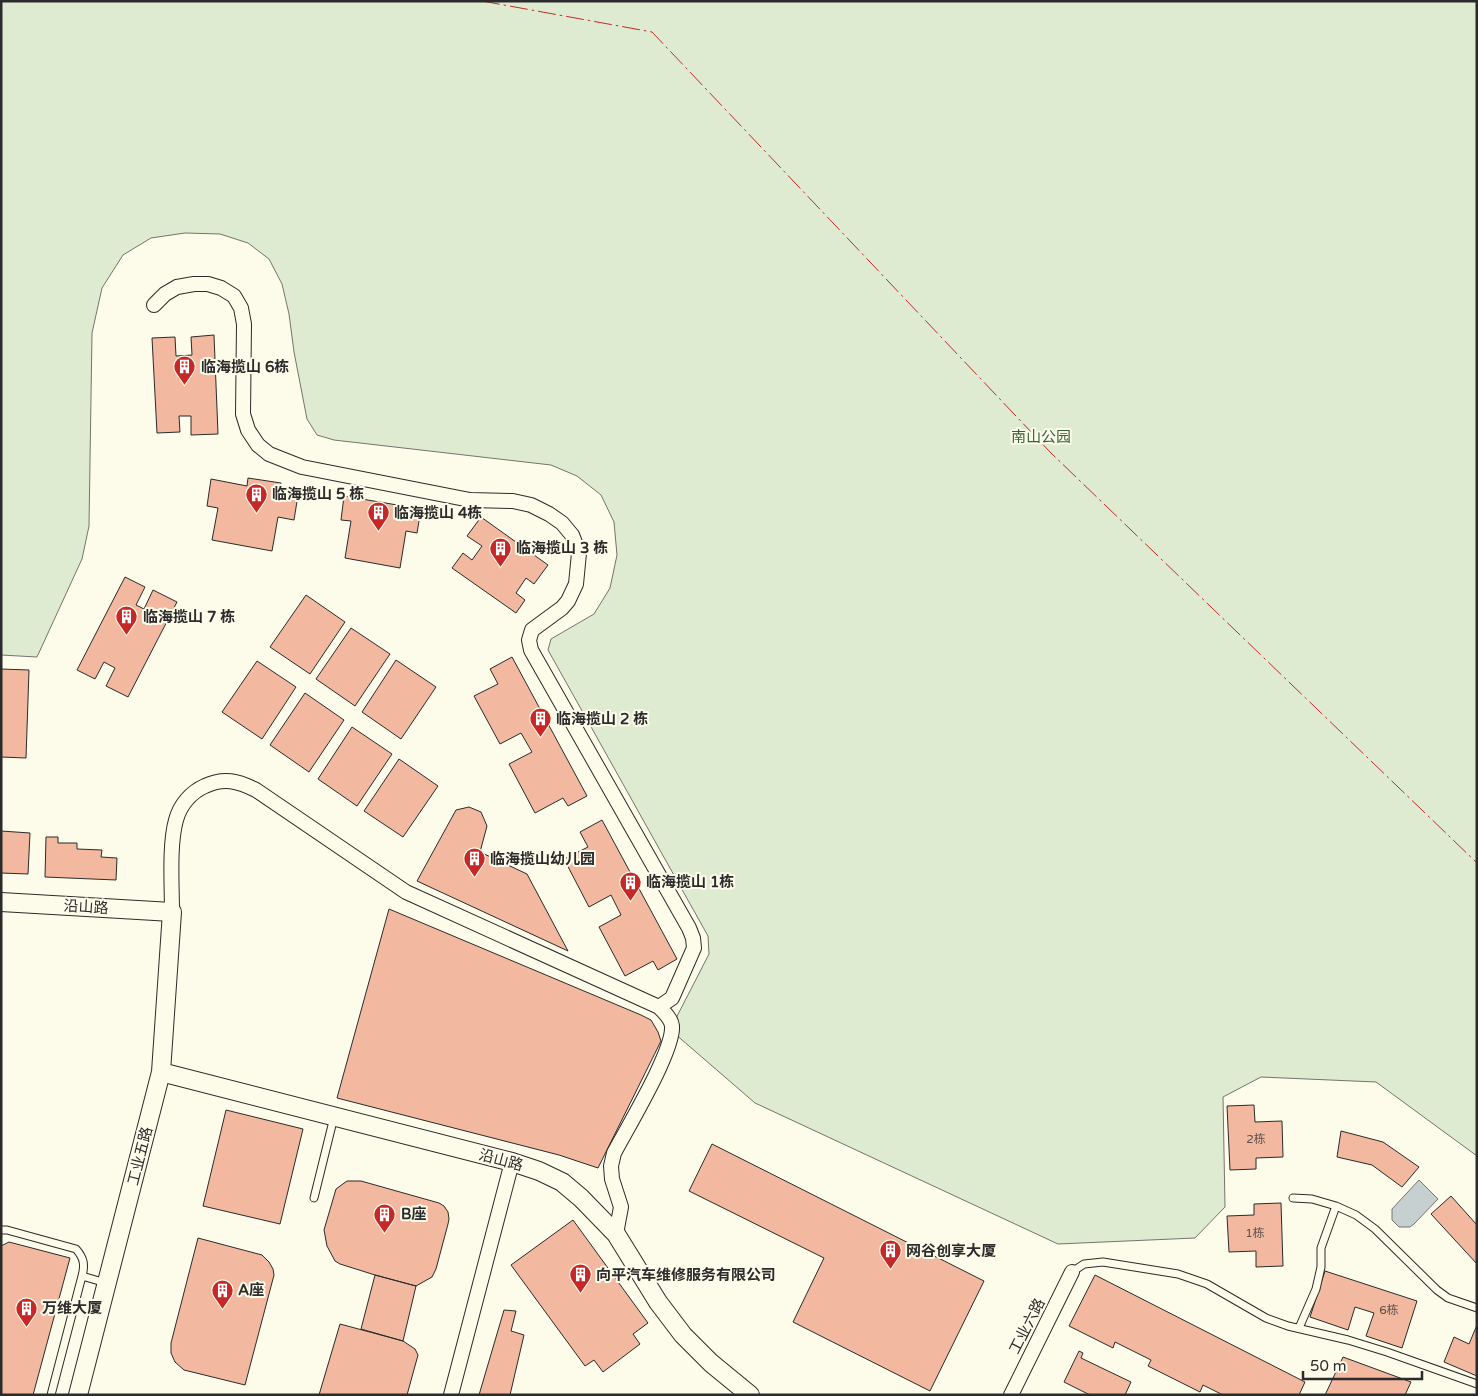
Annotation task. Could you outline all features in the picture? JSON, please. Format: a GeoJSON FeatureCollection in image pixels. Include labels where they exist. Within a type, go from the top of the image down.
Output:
{"type":"FeatureCollection","features":[{"type":"Feature","properties":{"kind":"street"},"geometry":{"type":"LineString","coordinates":[[154,305],[165,294],[178,287],[194,284],[208,284],[221,288],[234,296],[241,308],[244,324],[243,414],[248,430],[258,445],[269,454],[302,467],[461,499],[513,501],[531,505],[562,523],[572,534],[579,553],[576,584],[568,601],[562,608],[532,630],[529,640],[532,650],[693,938],[694,948],[672,998],[659,1007]]}},
{"type":"Feature","properties":{"kind":"street"},"geometry":{"type":"LineString","coordinates":[[172,912],[172,842],[176,819],[184,802],[197,790],[211,783],[227,780],[242,783],[256,790],[406,892],[659,1007],[667,1015],[672,1026],[668,1046],[658,1070],[614,1153],[611,1166],[612,1179],[621,1207],[616,1234]]}},
{"type":"Feature","properties":{"kind":"street","name":"沿山路"},"geometry":{"type":"LineString","coordinates":[[1,902],[172,912]]}},
{"type":"Feature","properties":{"kind":"street","name":"工业五路"},"geometry":{"type":"LineString","coordinates":[[78,1395],[161,1072],[172,912]]}},
{"type":"Feature","properties":{"kind":"street","name":"沿山路"},"geometry":{"type":"LineString","coordinates":[[161,1072],[512,1162],[539,1171],[562,1182],[581,1198],[616,1234],[658,1302],[683,1335],[711,1363],[750,1395]]}},
{"type":"Feature","properties":{"kind":"street"},"geometry":{"type":"LineString","coordinates":[[451,1395],[512,1162]]}},
{"type":"Feature","properties":{"kind":"street","name":"工业六路"},"geometry":{"type":"LineString","coordinates":[[1011,1395],[1072,1272]]}},
{"type":"Feature","properties":{"kind":"lane"},"geometry":{"type":"LineString","coordinates":[[314,1198],[334,1116]]}},
{"type":"Feature","properties":{"kind":"lane"},"geometry":{"type":"LineString","coordinates":[[1294,1198],[1312,1199],[1336,1206],[1356,1215],[1374,1229],[1437,1290],[1448,1298],[1477,1308]]}},
{"type":"Feature","properties":{"kind":"lane"},"geometry":{"type":"LineString","coordinates":[[1299,1328],[1316,1289],[1321,1266],[1321,1248],[1336,1206]]}},
{"type":"Feature","properties":{"kind":"lane"},"geometry":{"type":"LineString","coordinates":[[1,1230],[76,1249],[83,1257],[82,1276],[51,1395]]}},
{"type":"Feature","properties":{"kind":"lane"},"geometry":{"type":"LineString","coordinates":[[1072,1272],[1084,1264],[1103,1262],[1178,1274],[1207,1284],[1266,1318],[1387,1352],[1477,1384]]}},
{"type":"Feature","properties":{"kind":"lane"},"geometry":{"type":"LineString","coordinates":[[82,1276],[107,1283]]}},
{"type":"Feature","properties":{"kind":"green space","name":"南山公园"},"geometry":{"type":"Polygon","coordinates":[[[1,1],[1477,1],[1477,1156],[1376,1082],[1261,1077],[1223,1097],[1225,1207],[1195,1238],[1058,1244],[755,1103],[667,1027],[672,1026],[709,954],[708,936],[548,650],[551,639],[594,614],[610,588],[617,555],[614,522],[601,495],[577,476],[551,465],[334,440],[317,435],[307,419],[282,284],[269,259],[248,243],[220,234],[185,233],[151,238],[123,255],[102,288],[92,333],[89,526],[82,559],[37,657],[1,655],[1,1]]]}},
{"type":"Feature","properties":{"kind":"shaded area"},"geometry":{"type":"Polygon","coordinates":[[[1419,1180],[1438,1199],[1410,1227],[1399,1227],[1392,1220],[1392,1209],[1419,1180]]]}},
{"type":"Feature","properties":{"kind":"building","name":"临海揽山 6栋"},"geometry":{"type":"Polygon","coordinates":[[[214,335],[218,434],[191,435],[191,416],[179,416],[180,432],[157,433],[152,338],[175,337],[176,356],[192,355],[191,337],[214,335]]]}},
{"type":"Feature","properties":{"kind":"building","name":"临海揽山 5 栋"},"geometry":{"type":"Polygon","coordinates":[[[248,478],[281,483],[280,491],[298,495],[294,520],[278,517],[272,551],[212,540],[218,508],[207,506],[211,479],[247,486],[248,478]]]}},
{"type":"Feature","properties":{"kind":"building","name":"临海揽山 4栋"},"geometry":{"type":"Polygon","coordinates":[[[344,496],[421,509],[417,533],[406,531],[400,568],[345,558],[351,521],[341,520],[344,496]]]}},
{"type":"Feature","properties":{"kind":"building","name":"临海揽山 3 栋"},"geometry":{"type":"Polygon","coordinates":[[[481,517],[548,565],[534,584],[526,578],[516,593],[525,600],[516,613],[452,568],[463,553],[472,560],[482,546],[467,536],[481,517]]]}},
{"type":"Feature","properties":{"kind":"building","name":"临海揽山 7 栋"},"geometry":{"type":"Polygon","coordinates":[[[125,577],[145,587],[136,605],[144,609],[153,590],[177,602],[128,697],[106,686],[115,668],[104,662],[95,679],[77,670],[125,577]]]}},
{"type":"Feature","properties":{"kind":"building"},"geometry":{"type":"Polygon","coordinates":[[[306,595],[345,622],[310,674],[270,647],[306,595]]]}},
{"type":"Feature","properties":{"kind":"building"},"geometry":{"type":"Polygon","coordinates":[[[351,628],[390,654],[355,706],[316,679],[351,628]]]}},
{"type":"Feature","properties":{"kind":"building","name":"临海揽山 2 栋"},"geometry":{"type":"Polygon","coordinates":[[[512,657],[587,796],[568,806],[563,798],[535,813],[509,764],[532,752],[521,733],[500,744],[474,696],[498,684],[490,669],[512,657]]]}},
{"type":"Feature","properties":{"kind":"building"},"geometry":{"type":"Polygon","coordinates":[[[396,660],[436,687],[401,739],[362,712],[396,660]]]}},
{"type":"Feature","properties":{"kind":"building"},"geometry":{"type":"Polygon","coordinates":[[[257,661],[296,687],[262,739],[222,712],[257,661]]]}},
{"type":"Feature","properties":{"kind":"building"},"geometry":{"type":"Polygon","coordinates":[[[1,669],[29,670],[26,758],[1,757],[1,669]]]}},
{"type":"Feature","properties":{"kind":"building"},"geometry":{"type":"Polygon","coordinates":[[[305,693],[344,720],[309,772],[270,745],[305,693]]]}},
{"type":"Feature","properties":{"kind":"building"},"geometry":{"type":"Polygon","coordinates":[[[352,727],[392,754],[357,806],[318,779],[352,727]]]}},
{"type":"Feature","properties":{"kind":"building"},"geometry":{"type":"Polygon","coordinates":[[[399,759],[438,786],[403,837],[364,811],[399,759]]]}},
{"type":"Feature","properties":{"kind":"building","name":"临海揽山幼儿园"},"geometry":{"type":"Polygon","coordinates":[[[469,807],[481,812],[487,826],[480,852],[527,874],[568,951],[417,881],[456,810],[469,807]]]}},
{"type":"Feature","properties":{"kind":"building","name":"临海揽山 1栋"},"geometry":{"type":"Polygon","coordinates":[[[602,820],[677,959],[658,970],[653,961],[625,976],[599,927],[621,915],[611,895],[589,907],[564,859],[588,847],[580,832],[602,820]]]}},
{"type":"Feature","properties":{"kind":"building"},"geometry":{"type":"Polygon","coordinates":[[[1,831],[30,833],[28,874],[1,873],[1,831]]]}},
{"type":"Feature","properties":{"kind":"building"},"geometry":{"type":"Polygon","coordinates":[[[46,837],[58,837],[58,843],[77,843],[77,849],[102,850],[101,857],[117,858],[116,880],[45,877],[46,837]]]}},
{"type":"Feature","properties":{"kind":"building"},"geometry":{"type":"Polygon","coordinates":[[[389,909],[651,1020],[661,1041],[598,1168],[559,1155],[337,1098],[389,909]]]}},
{"type":"Feature","properties":{"kind":"building"},"geometry":{"type":"Polygon","coordinates":[[[1254,1105],[1255,1122],[1282,1121],[1283,1157],[1256,1158],[1256,1169],[1230,1170],[1227,1106],[1254,1105]]]}},
{"type":"Feature","properties":{"kind":"building"},"geometry":{"type":"Polygon","coordinates":[[[226,1110],[303,1129],[280,1224],[203,1206],[226,1110]]]}},
{"type":"Feature","properties":{"kind":"building"},"geometry":{"type":"Polygon","coordinates":[[[1341,1131],[1383,1142],[1419,1167],[1402,1187],[1372,1165],[1337,1157],[1341,1131]]]}},
{"type":"Feature","properties":{"kind":"building","name":"网谷创享大厦"},"geometry":{"type":"Polygon","coordinates":[[[712,1144],[984,1281],[930,1391],[793,1322],[824,1258],[689,1191],[712,1144]]]}},
{"type":"Feature","properties":{"kind":"building","name":"B座"},"geometry":{"type":"Polygon","coordinates":[[[347,1181],[361,1181],[444,1206],[448,1212],[449,1219],[436,1269],[432,1277],[416,1286],[375,1275],[335,1261],[327,1246],[324,1230],[336,1189],[347,1181]]]}},
{"type":"Feature","properties":{"kind":"building"},"geometry":{"type":"Polygon","coordinates":[[[1451,1196],[1477,1225],[1477,1264],[1431,1214],[1451,1196]]]}},
{"type":"Feature","properties":{"kind":"building"},"geometry":{"type":"Polygon","coordinates":[[[1281,1203],[1283,1266],[1256,1267],[1256,1251],[1229,1252],[1227,1216],[1254,1215],[1254,1204],[1281,1203]]]}},
{"type":"Feature","properties":{"kind":"building","name":"向平汽车维修服务有限公司"},"geometry":{"type":"Polygon","coordinates":[[[573,1220],[648,1323],[633,1334],[640,1344],[603,1372],[594,1360],[585,1366],[511,1265],[573,1220]]]}},
{"type":"Feature","properties":{"kind":"building","name":"A座"},"geometry":{"type":"Polygon","coordinates":[[[198,1238],[262,1255],[273,1269],[274,1275],[245,1385],[184,1370],[175,1362],[171,1353],[171,1343],[198,1238]]]}},
{"type":"Feature","properties":{"kind":"building","name":"万维大厦"},"geometry":{"type":"Polygon","coordinates":[[[9,1242],[70,1258],[33,1395],[1,1395],[1,1246],[9,1242]]]}},
{"type":"Feature","properties":{"kind":"building"},"geometry":{"type":"Polygon","coordinates":[[[1325,1271],[1417,1301],[1402,1348],[1366,1336],[1374,1313],[1355,1307],[1348,1330],[1310,1317],[1325,1271]]]}},
{"type":"Feature","properties":{"kind":"building"},"geometry":{"type":"Polygon","coordinates":[[[375,1275],[416,1286],[403,1341],[361,1329],[375,1275]]]}},
{"type":"Feature","properties":{"kind":"building"},"geometry":{"type":"Polygon","coordinates":[[[1095,1275],[1305,1382],[1299,1395],[1223,1395],[1203,1385],[1200,1392],[1148,1366],[1151,1360],[1115,1342],[1113,1348],[1069,1326],[1095,1275]]]}},
{"type":"Feature","properties":{"kind":"building"},"geometry":{"type":"Polygon","coordinates":[[[504,1310],[516,1311],[511,1331],[524,1335],[510,1395],[479,1395],[504,1310]]]}},
{"type":"Feature","properties":{"kind":"building"},"geometry":{"type":"Polygon","coordinates":[[[340,1324],[403,1341],[415,1349],[418,1355],[407,1395],[319,1395],[340,1324]]]}},
{"type":"Feature","properties":{"kind":"building"},"geometry":{"type":"Polygon","coordinates":[[[1477,1325],[1477,1376],[1444,1362],[1454,1337],[1469,1344],[1477,1325]]]}},
{"type":"Feature","properties":{"kind":"building"},"geometry":{"type":"Polygon","coordinates":[[[1079,1351],[1083,1353],[1081,1358],[1131,1382],[1125,1395],[1090,1395],[1064,1382],[1079,1351]]]}},
{"type":"Feature","properties":{"kind":"building"},"geometry":{"type":"Polygon","coordinates":[[[1343,1357],[1411,1382],[1405,1395],[1325,1395],[1343,1357]]]}},
{"type":"Feature","properties":{"kind":"power"},"geometry":{"type":"LineString","coordinates":[[482,1],[652,32],[1051,453],[1477,863]]}},
{"type":"Feature","properties":{"kind":"place","name":"临海揽山 6栋"},"geometry":{"type":"Point","coordinates":[185,386]}},
{"type":"Feature","properties":{"kind":"place","name":"临海揽山 5 栋"},"geometry":{"type":"Point","coordinates":[256,513]}},
{"type":"Feature","properties":{"kind":"place","name":"临海揽山 4栋"},"geometry":{"type":"Point","coordinates":[378,532]}},
{"type":"Feature","properties":{"kind":"place","name":"临海揽山 3 栋"},"geometry":{"type":"Point","coordinates":[500,567]}},
{"type":"Feature","properties":{"kind":"place","name":"临海揽山 7 栋"},"geometry":{"type":"Point","coordinates":[127,636]}},
{"type":"Feature","properties":{"kind":"place","name":"临海揽山 2 栋"},"geometry":{"type":"Point","coordinates":[540,738]}},
{"type":"Feature","properties":{"kind":"place","name":"临海揽山幼儿园"},"geometry":{"type":"Point","coordinates":[474,878]}},
{"type":"Feature","properties":{"kind":"place","name":"临海揽山 1栋"},"geometry":{"type":"Point","coordinates":[630,901]}},
{"type":"Feature","properties":{"kind":"place","name":"B座"},"geometry":{"type":"Point","coordinates":[385,1233]}},
{"type":"Feature","properties":{"kind":"place","name":"网谷创享大厦"},"geometry":{"type":"Point","coordinates":[890,1270]}},
{"type":"Feature","properties":{"kind":"place","name":"向平汽车维修服务有限公司"},"geometry":{"type":"Point","coordinates":[580,1294]}},
{"type":"Feature","properties":{"kind":"place","name":"A座"},"geometry":{"type":"Point","coordinates":[222,1309]}},
{"type":"Feature","properties":{"kind":"place","name":"万维大厦"},"geometry":{"type":"Point","coordinates":[26,1327]}}]}
